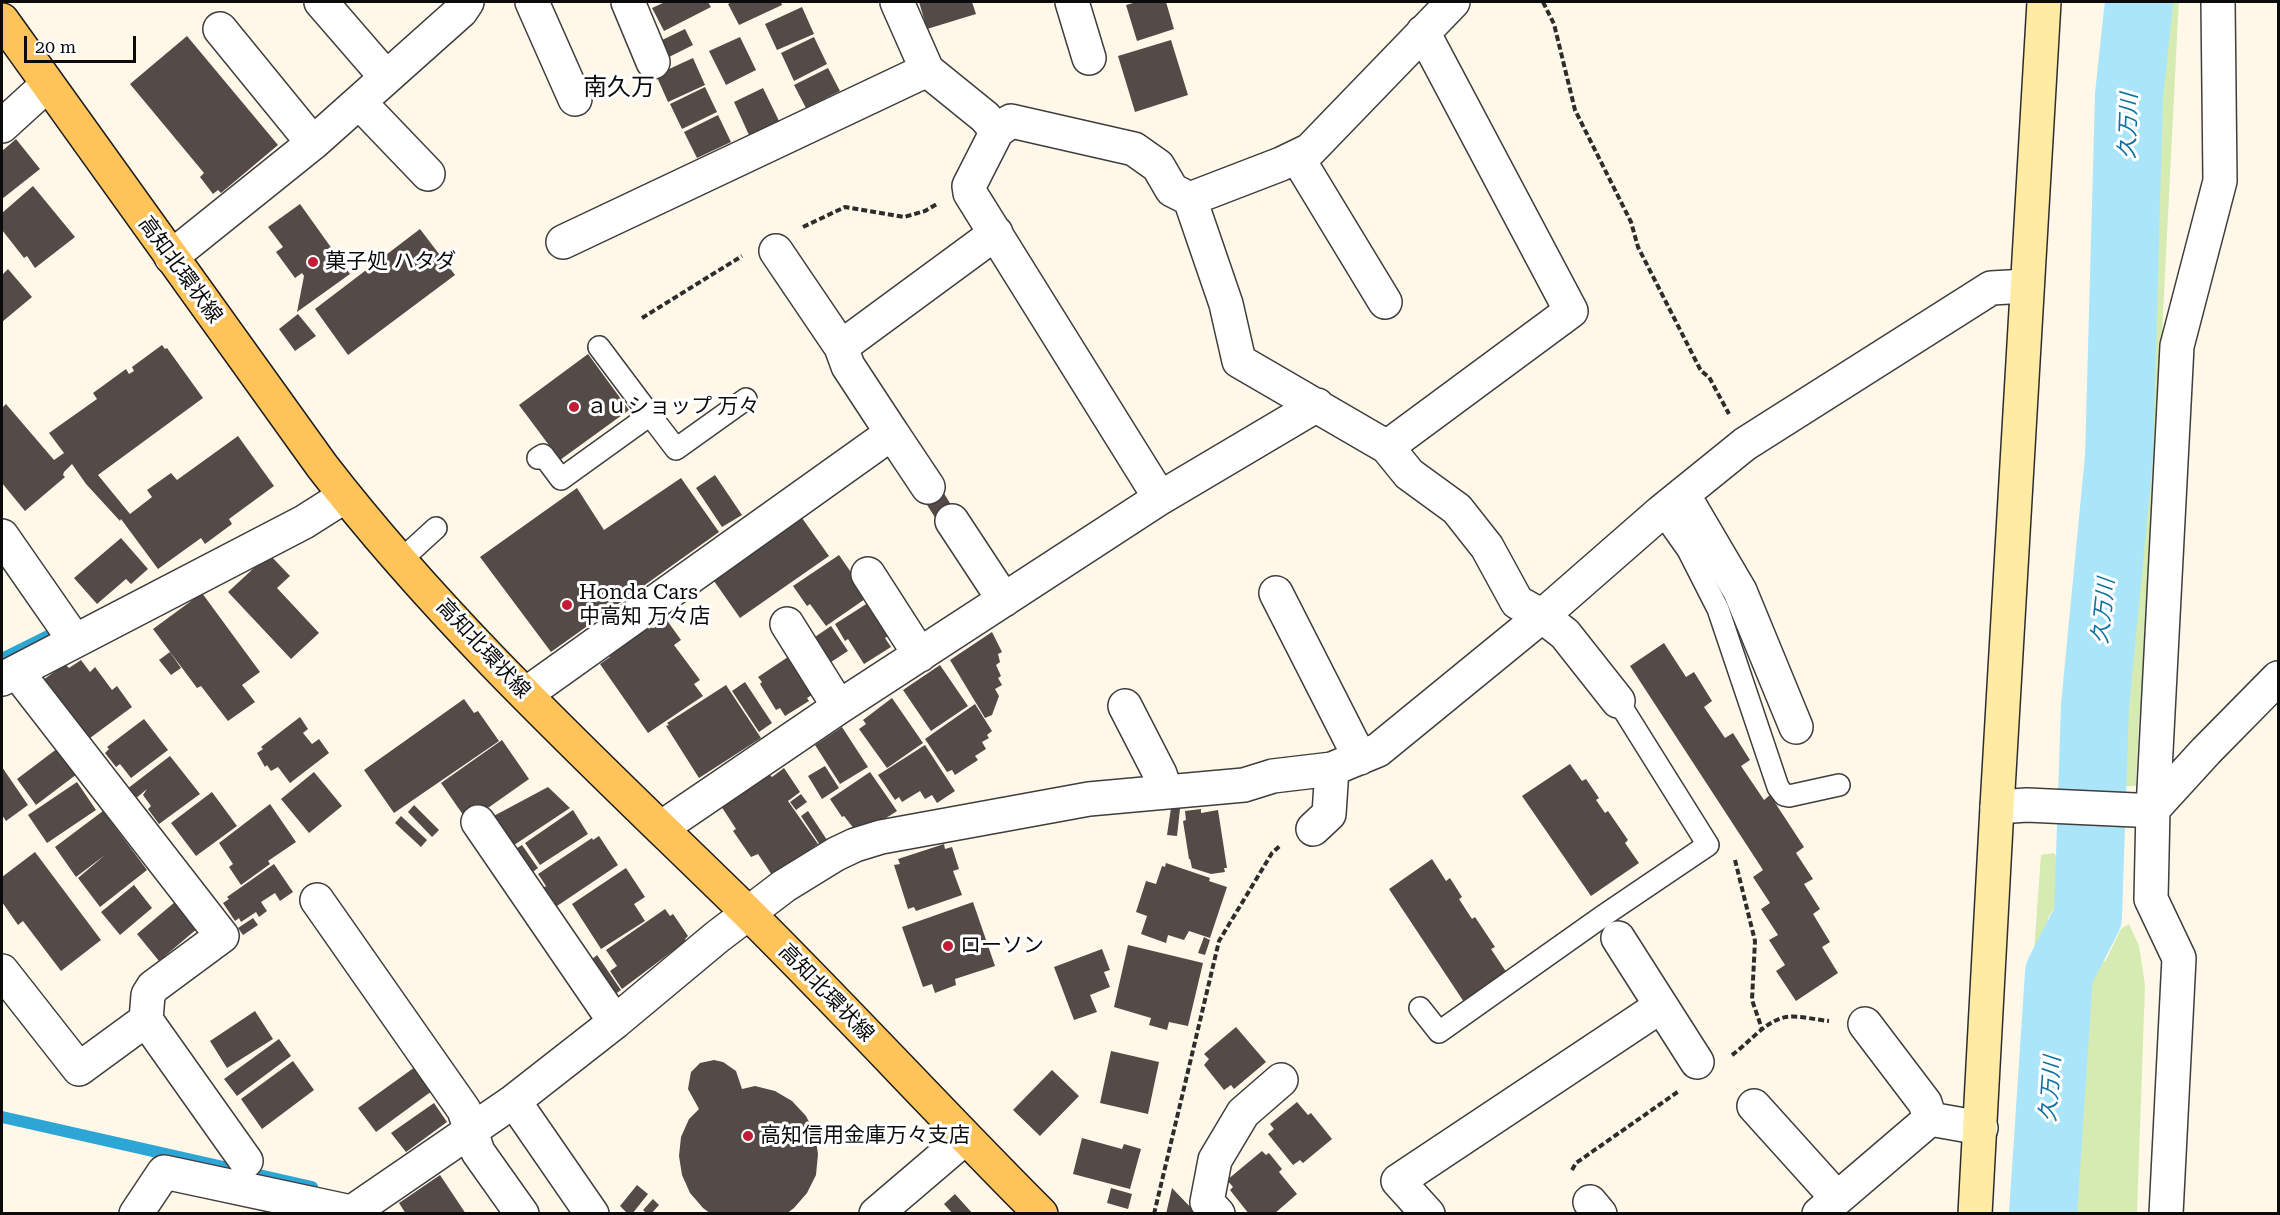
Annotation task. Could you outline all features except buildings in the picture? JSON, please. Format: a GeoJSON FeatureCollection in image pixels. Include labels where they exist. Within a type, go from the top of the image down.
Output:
{"type":"FeatureCollection","features":[{"type":"Feature","properties":{"kind":"main road","name":"高知北環状線"},"geometry":{"type":"LineString","coordinates":[[2,20],[345,496],[401,560],[526,694],[748,913],[1041,1214]]}},
{"type":"Feature","properties":{"kind":"street"},"geometry":{"type":"LineString","coordinates":[[321,2],[386,77]]}},
{"type":"Feature","properties":{"kind":"street"},"geometry":{"type":"LineString","coordinates":[[171,257],[313,143],[461,11],[467,2]]}},
{"type":"Feature","properties":{"kind":"street"},"geometry":{"type":"LineString","coordinates":[[532,2],[575,99]]}},
{"type":"Feature","properties":{"kind":"street"},"geometry":{"type":"LineString","coordinates":[[628,2],[653,62]]}},
{"type":"Feature","properties":{"kind":"street"},"geometry":{"type":"LineString","coordinates":[[897,2],[927,70],[985,117],[997,131]]}},
{"type":"Feature","properties":{"kind":"street"},"geometry":{"type":"LineString","coordinates":[[1072,2],[1089,58]]}},
{"type":"Feature","properties":{"kind":"street"},"geometry":{"type":"LineString","coordinates":[[1190,200],[1310,150],[1453,2]]}},
{"type":"Feature","properties":{"kind":"street"},"geometry":{"type":"LineString","coordinates":[[1976,1214],[1981,1128],[2012,806],[2027,286],[2044,2]]}},
{"type":"Feature","properties":{"kind":"street"},"geometry":{"type":"LineString","coordinates":[[2166,1214],[2180,958],[2151,899],[2144,809],[2177,345],[2220,181],[2218,2]]}},
{"type":"Feature","properties":{"kind":"street"},"geometry":{"type":"LineString","coordinates":[[220,29],[313,143]]}},
{"type":"Feature","properties":{"kind":"street"},"geometry":{"type":"LineString","coordinates":[[1387,447],[1571,311],[1423,32]]}},
{"type":"Feature","properties":{"kind":"street"},"geometry":{"type":"LineString","coordinates":[[563,242],[927,70]]}},
{"type":"Feature","properties":{"kind":"street"},"geometry":{"type":"LineString","coordinates":[[2,126],[47,85]]}},
{"type":"Feature","properties":{"kind":"street"},"geometry":{"type":"LineString","coordinates":[[359,102],[428,174]]}},
{"type":"Feature","properties":{"kind":"street"},"geometry":{"type":"LineString","coordinates":[[1160,498],[970,193],[969,186],[997,131],[1011,121],[1134,149],[1158,166],[1172,190],[1190,200],[1226,304],[1239,361],[1387,447],[1409,474],[1457,509],[1487,548],[1517,602],[1542,616],[1565,634],[1618,701]]}},
{"type":"Feature","properties":{"kind":"street"},"geometry":{"type":"LineString","coordinates":[[1297,157],[1385,302]]}},
{"type":"Feature","properties":{"kind":"street"},"geometry":{"type":"LineString","coordinates":[[841,347],[996,233]]}},
{"type":"Feature","properties":{"kind":"street"},"geometry":{"type":"LineString","coordinates":[[776,251],[841,347],[848,366],[928,487]]}},
{"type":"Feature","properties":{"kind":"street"},"geometry":{"type":"LineString","coordinates":[[136,1214],[164,1172],[350,1213],[514,1101],[748,913],[818,864],[855,845],[881,837],[1089,799],[1244,785],[1273,776],[1346,764],[1378,750],[1542,616],[1672,503],[1745,444],[1991,288],[2027,286]]}},
{"type":"Feature","properties":{"kind":"street"},"geometry":{"type":"LineString","coordinates":[[661,828],[839,707],[1160,498],[1317,405]]}},
{"type":"Feature","properties":{"kind":"street"},"geometry":{"type":"LineString","coordinates":[[526,694],[892,433]]}},
{"type":"Feature","properties":{"kind":"street"},"geometry":{"type":"LineString","coordinates":[[246,1161],[146,1020],[148,995],[153,987],[222,936],[9,675],[304,522],[345,496]]}},
{"type":"Feature","properties":{"kind":"street"},"geometry":{"type":"LineString","coordinates":[[1672,503],[1740,591],[1796,727]]}},
{"type":"Feature","properties":{"kind":"street"},"geometry":{"type":"LineString","coordinates":[[952,520],[1004,600]]}},
{"type":"Feature","properties":{"kind":"street"},"geometry":{"type":"LineString","coordinates":[[2,536],[75,641]]}},
{"type":"Feature","properties":{"kind":"street"},"geometry":{"type":"LineString","coordinates":[[868,574],[920,656]]}},
{"type":"Feature","properties":{"kind":"street"},"geometry":{"type":"LineString","coordinates":[[1276,593],[1346,764],[1329,814],[1313,829]]}},
{"type":"Feature","properties":{"kind":"street"},"geometry":{"type":"LineString","coordinates":[[787,624],[839,707]]}},
{"type":"Feature","properties":{"kind":"street"},"geometry":{"type":"LineString","coordinates":[[2012,806],[2144,809],[2206,751],[2278,678]]}},
{"type":"Feature","properties":{"kind":"street"},"geometry":{"type":"LineString","coordinates":[[1125,706],[1160,774],[1166,792]]}},
{"type":"Feature","properties":{"kind":"street"},"geometry":{"type":"LineString","coordinates":[[478,822],[615,1022]]}},
{"type":"Feature","properties":{"kind":"street"},"geometry":{"type":"LineString","coordinates":[[316,900],[464,1110],[478,1152],[522,1214]]}},
{"type":"Feature","properties":{"kind":"street"},"geometry":{"type":"LineString","coordinates":[[1618,938],[1697,1062]]}},
{"type":"Feature","properties":{"kind":"street"},"geometry":{"type":"LineString","coordinates":[[2,971],[79,1069],[146,1020]]}},
{"type":"Feature","properties":{"kind":"street"},"geometry":{"type":"LineString","coordinates":[[1428,1214],[1398,1181],[1661,1006]]}},
{"type":"Feature","properties":{"kind":"street"},"geometry":{"type":"LineString","coordinates":[[1865,1024],[1925,1103],[1930,1119]]}},
{"type":"Feature","properties":{"kind":"street"},"geometry":{"type":"LineString","coordinates":[[1218,1214],[1207,1202],[1215,1160],[1243,1113],[1281,1080]]}},
{"type":"Feature","properties":{"kind":"street"},"geometry":{"type":"LineString","coordinates":[[514,1101],[592,1214]]}},
{"type":"Feature","properties":{"kind":"street"},"geometry":{"type":"LineString","coordinates":[[1754,1106],[1828,1206],[1930,1119]]}},
{"type":"Feature","properties":{"kind":"street"},"geometry":{"type":"LineString","coordinates":[[1930,1119],[1981,1128]]}},
{"type":"Feature","properties":{"kind":"street"},"geometry":{"type":"LineString","coordinates":[[876,1214],[965,1138]]}},
{"type":"Feature","properties":{"kind":"lane"},"geometry":{"type":"LineString","coordinates":[[600,347],[676,449],[746,399]]}},
{"type":"Feature","properties":{"kind":"lane"},"geometry":{"type":"LineString","coordinates":[[538,458],[543,455],[561,479],[650,415]]}},
{"type":"Feature","properties":{"kind":"lane"},"geometry":{"type":"LineString","coordinates":[[1672,503],[1688,550],[1718,609],[1778,787],[1784,795],[1789,796],[1839,785]]}},
{"type":"Feature","properties":{"kind":"lane"},"geometry":{"type":"LineString","coordinates":[[401,560],[436,528]]}},
{"type":"Feature","properties":{"kind":"lane"},"geometry":{"type":"LineString","coordinates":[[1420,1008],[1439,1032],[1564,932],[1708,845],[1618,701]]}},
{"type":"Feature","properties":{"kind":"path"},"geometry":{"type":"LineString","coordinates":[[1544,2],[1554,24],[1575,110],[1631,222],[1638,247],[1701,371],[1709,377],[1745,444]]}},
{"type":"Feature","properties":{"kind":"path"},"geometry":{"type":"LineString","coordinates":[[1155,1214],[1219,941],[1272,853],[1305,823],[1313,829]]}},
{"type":"Feature","properties":{"kind":"green space"},"geometry":{"type":"Polygon","coordinates":[[[2155,2],[2179,2],[2144,689],[2139,719],[2136,786],[2111,786],[2116,741],[2105,716],[2120,643],[2140,441],[2135,412],[2141,378],[2139,272],[2149,205],[2155,2]]]}},
{"type":"Feature","properties":{"kind":"green space"},"geometry":{"type":"Polygon","coordinates":[[[2054,853],[2063,866],[2060,898],[2048,918],[2033,1213],[2015,1213],[2041,855],[2054,853]]]}},
{"type":"Feature","properties":{"kind":"green space"},"geometry":{"type":"Polygon","coordinates":[[[2129,924],[2139,946],[2145,985],[2137,1213],[2057,1213],[2071,989],[2086,973],[2106,960],[2121,929],[2129,924]]]}},
{"type":"Feature","properties":{"kind":"waterway","name":"久万川"},"geometry":{"type":"LineString","coordinates":[[2043,1214],[2059,973],[2088,917],[2095,706],[2119,457],[2129,95],[2139,2]]}},
{"type":"Feature","properties":{"kind":"waterway"},"geometry":{"type":"LineString","coordinates":[[2,659],[54,633]]}},
{"type":"Feature","properties":{"kind":"waterway"},"geometry":{"type":"LineString","coordinates":[[2,1117],[312,1187]]}},
{"type":"Feature","properties":{"kind":"place","name":"菓子処 ハタダ"},"geometry":{"type":"Point","coordinates":[313,262]}},
{"type":"Feature","properties":{"kind":"place","name":"ａｕショップ 万々"},"geometry":{"type":"Point","coordinates":[574,407]}},
{"type":"Feature","properties":{"kind":"place","name":"Honda Cars 中高知 万々店"},"geometry":{"type":"Point","coordinates":[567,605]}},
{"type":"Feature","properties":{"kind":"place","name":"ローソン"},"geometry":{"type":"Point","coordinates":[948,946]}},
{"type":"Feature","properties":{"kind":"place","name":"高知信用金庫万々支店"},"geometry":{"type":"Point","coordinates":[748,1136]}},
{"type":"Feature","properties":{"kind":"district","name":"南久万"},"geometry":{"type":"Point","coordinates":[619,88]}}]}
